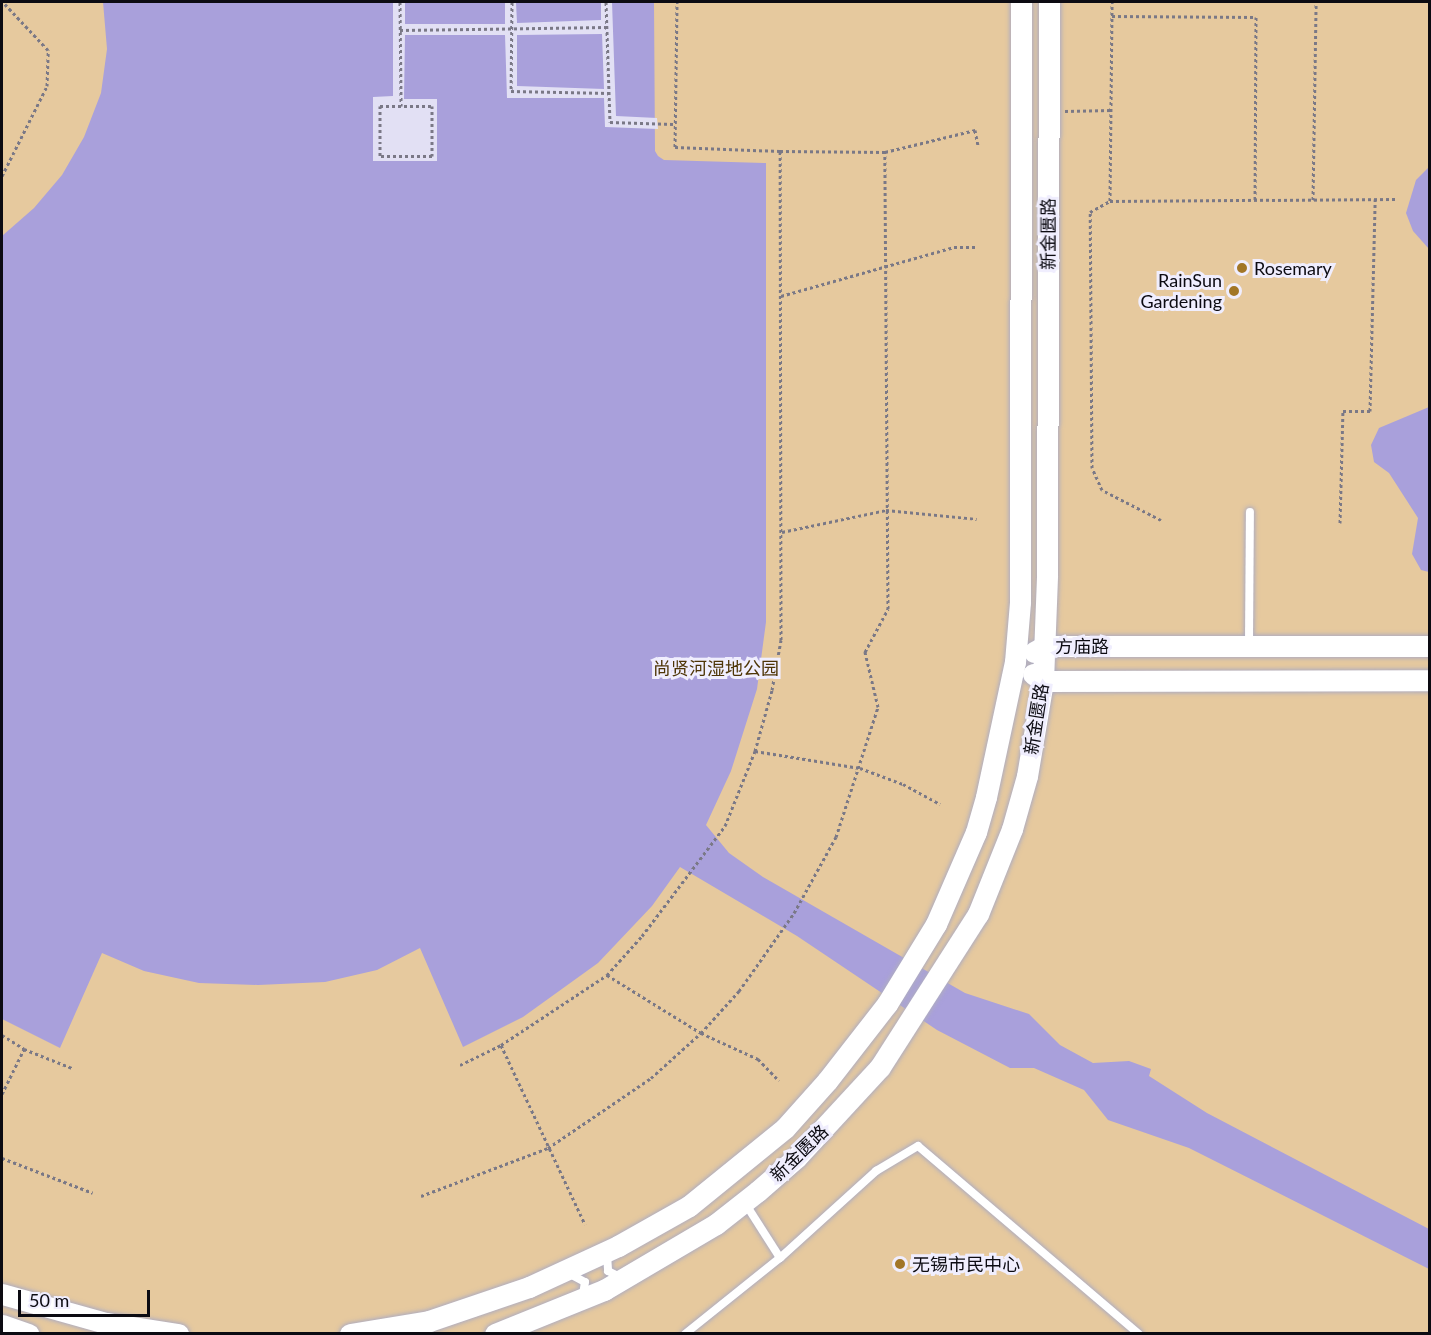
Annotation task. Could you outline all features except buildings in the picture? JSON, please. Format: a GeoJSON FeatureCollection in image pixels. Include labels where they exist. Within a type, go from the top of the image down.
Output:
{"type":"FeatureCollection","features":[{"type":"Feature","properties":{"kind":"street","name":"新金匮路"},"geometry":{"type":"LineString","coordinates":[[350,1334],[429,1321],[564,1273],[689,1206],[785,1128],[887,1004],[936,924],[976,832],[998,753],[1015,662],[1020,602],[1021,2]]}},
{"type":"Feature","properties":{"kind":"street","name":"新金匮路"},"geometry":{"type":"LineString","coordinates":[[495,1334],[579,1301],[626,1278],[745,1202],[797,1157],[845,1107],[914,1019],[978,914],[1012,829],[1027,776],[1043,681],[1049,2]]}},
{"type":"Feature","properties":{"kind":"street","name":"方庙路"},"geometry":{"type":"LineString","coordinates":[[1430,646],[1045,646],[1015,662],[1043,681],[1430,680]]}},
{"type":"Feature","properties":{"kind":"street"},"geometry":{"type":"LineString","coordinates":[[4,1296],[106,1323],[178,1334]]}},
{"type":"Feature","properties":{"kind":"street"},"geometry":{"type":"LineString","coordinates":[[2,1325],[28,1334]]}},
{"type":"Feature","properties":{"kind":"lane"},"geometry":{"type":"LineString","coordinates":[[1249,645],[1251,512]]}},
{"type":"Feature","properties":{"kind":"lane"},"geometry":{"type":"LineString","coordinates":[[685,1334],[780,1258],[876,1171],[918,1146],[1139,1334]]}},
{"type":"Feature","properties":{"kind":"lane"},"geometry":{"type":"LineString","coordinates":[[745,1202],[780,1258]]}},
{"type":"Feature","properties":{"kind":"lane"},"geometry":{"type":"LineString","coordinates":[[608,1251],[608,1271],[626,1278]]}},
{"type":"Feature","properties":{"kind":"lane"},"geometry":{"type":"LineString","coordinates":[[564,1273],[585,1282],[579,1301]]}},
{"type":"Feature","properties":{"kind":"path"},"geometry":{"type":"LineString","coordinates":[[2,176],[47,86],[48,50],[3,2]]}},
{"type":"Feature","properties":{"kind":"path"},"geometry":{"type":"LineString","coordinates":[[400,2],[400,106]]}},
{"type":"Feature","properties":{"kind":"path"},"geometry":{"type":"LineString","coordinates":[[512,2],[511,90],[609,93]]}},
{"type":"Feature","properties":{"kind":"path"},"geometry":{"type":"LineString","coordinates":[[606,2],[610,122],[673,124]]}},
{"type":"Feature","properties":{"kind":"path"},"geometry":{"type":"LineString","coordinates":[[677,2],[673,124],[675,147],[885,152],[975,130],[978,146]]}},
{"type":"Feature","properties":{"kind":"path"},"geometry":{"type":"LineString","coordinates":[[1110,201],[1113,2]]}},
{"type":"Feature","properties":{"kind":"path"},"geometry":{"type":"LineString","coordinates":[[1313,200],[1316,2]]}},
{"type":"Feature","properties":{"kind":"path"},"geometry":{"type":"LineString","coordinates":[[1112,16],[1256,17],[1255,200]]}},
{"type":"Feature","properties":{"kind":"path"},"geometry":{"type":"LineString","coordinates":[[400,30],[606,27]]}},
{"type":"Feature","properties":{"kind":"path"},"geometry":{"type":"LineString","coordinates":[[380,106],[400,106],[432,106],[432,156],[380,156],[380,106]]}},
{"type":"Feature","properties":{"kind":"path"},"geometry":{"type":"LineString","coordinates":[[1049,111],[1112,110]]}},
{"type":"Feature","properties":{"kind":"path"},"geometry":{"type":"LineString","coordinates":[[460,1065],[501,1045],[607,975],[688,879],[725,826],[755,751],[782,640],[780,151]]}},
{"type":"Feature","properties":{"kind":"path"},"geometry":{"type":"LineString","coordinates":[[421,1196],[548,1148],[651,1078],[701,1033],[739,991],[808,890],[836,837],[878,707],[865,652],[888,609],[885,152]]}},
{"type":"Feature","properties":{"kind":"path"},"geometry":{"type":"LineString","coordinates":[[1340,523],[1343,411],[1370,411],[1376,199]]}},
{"type":"Feature","properties":{"kind":"path"},"geometry":{"type":"LineString","coordinates":[[1161,520],[1102,490],[1092,468],[1090,212],[1110,201],[1395,199]]}},
{"type":"Feature","properties":{"kind":"path"},"geometry":{"type":"LineString","coordinates":[[781,296],[954,247],[978,247]]}},
{"type":"Feature","properties":{"kind":"path"},"geometry":{"type":"LineString","coordinates":[[782,532],[886,510],[977,519]]}},
{"type":"Feature","properties":{"kind":"path"},"geometry":{"type":"LineString","coordinates":[[755,751],[860,768],[903,784],[940,804]]}},
{"type":"Feature","properties":{"kind":"path"},"geometry":{"type":"LineString","coordinates":[[607,975],[701,1033],[758,1059],[779,1081]]}},
{"type":"Feature","properties":{"kind":"path"},"geometry":{"type":"LineString","coordinates":[[2,1035],[24,1049],[72,1068]]}},
{"type":"Feature","properties":{"kind":"path"},"geometry":{"type":"LineString","coordinates":[[501,1045],[585,1224]]}},
{"type":"Feature","properties":{"kind":"path"},"geometry":{"type":"LineString","coordinates":[[2,1094],[24,1049]]}},
{"type":"Feature","properties":{"kind":"path"},"geometry":{"type":"LineString","coordinates":[[2,1158],[93,1193]]}},
{"type":"Feature","properties":{"kind":"green space","name":"尚贤河湿地公园"},"geometry":{"type":"Polygon","coordinates":[[[2,2],[1429,2],[1429,1333],[2,1333],[2,2]]]}},
{"type":"Feature","properties":{"kind":"shaded area"},"geometry":{"type":"Polygon","coordinates":[[[103,2],[654,2],[655,151],[658,156],[664,160],[766,163],[766,622],[757,689],[731,771],[706,825],[729,853],[763,877],[965,993],[1029,1014],[1060,1045],[1093,1063],[1129,1061],[1151,1069],[1149,1076],[1207,1113],[1429,1229],[1429,1269],[1189,1148],[1108,1120],[1084,1090],[1034,1068],[1010,1068],[937,1030],[797,936],[680,867],[652,906],[598,963],[523,1017],[463,1047],[420,948],[377,970],[325,982],[258,985],[199,983],[144,971],[102,953],[60,1048],[2,1019],[2,236],[34,208],[62,175],[84,137],[101,93],[107,49],[103,2]]]}},
{"type":"Feature","properties":{"kind":"shaded area"},"geometry":{"type":"Polygon","coordinates":[[[1429,167],[1429,249],[1413,231],[1406,213],[1416,180],[1429,167]]]}},
{"type":"Feature","properties":{"kind":"shaded area"},"geometry":{"type":"Polygon","coordinates":[[[1429,407],[1429,572],[1421,570],[1412,554],[1418,518],[1389,473],[1374,462],[1371,445],[1379,428],[1429,407]]]}},
{"type":"Feature","properties":{"kind":"pier"},"geometry":{"type":"Polygon","coordinates":[[[393,2],[405,2],[405,24],[505,24],[505,2],[516,2],[517,23],[601,20],[601,2],[612,2],[616,116],[657,118],[658,129],[605,127],[604,98],[507,98],[505,35],[405,35],[404,99],[437,99],[437,161],[373,161],[373,97],[393,96],[393,2]],[[602,34],[517,35],[517,86],[604,89],[602,34]]]}},
{"type":"Feature","properties":{"kind":"place","name":"Rosemary"},"geometry":{"type":"Point","coordinates":[1242,268]}},
{"type":"Feature","properties":{"kind":"place","name":"RainSun Gardening"},"geometry":{"type":"Point","coordinates":[1234,291]}},
{"type":"Feature","properties":{"kind":"place","name":"无锡市民中心"},"geometry":{"type":"Point","coordinates":[900,1264]}}]}
